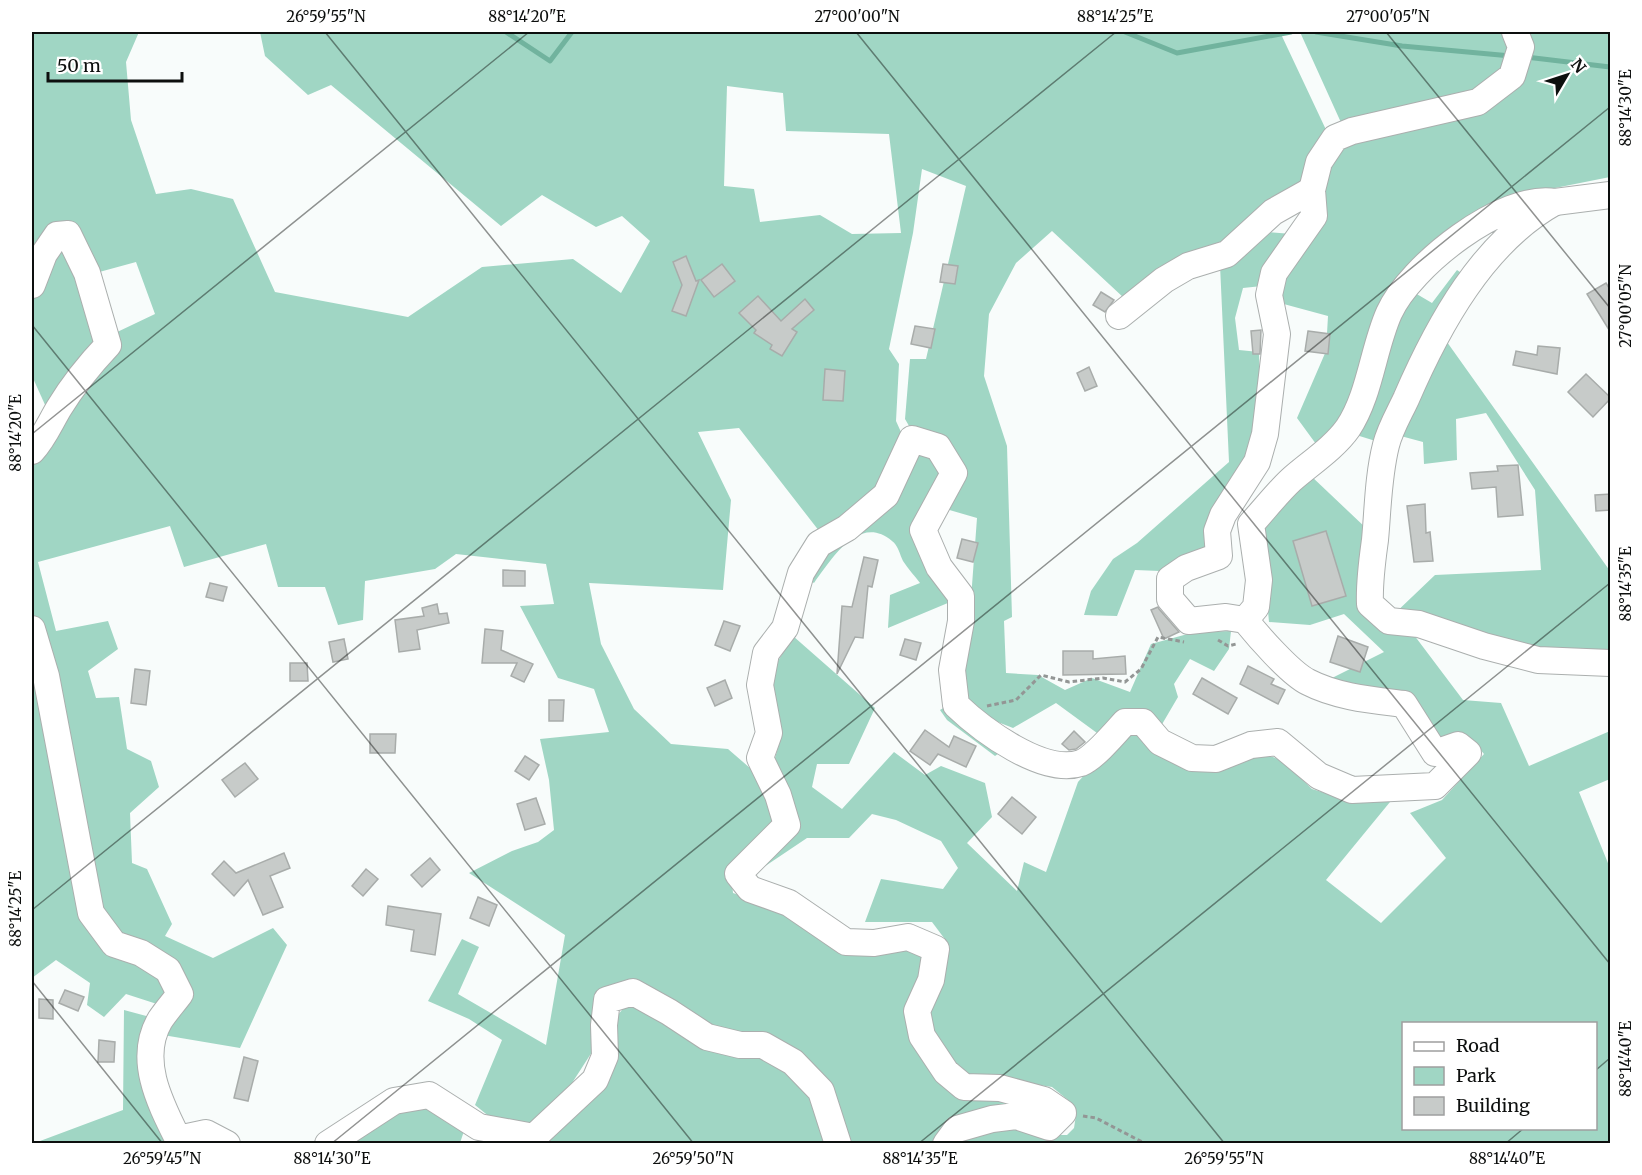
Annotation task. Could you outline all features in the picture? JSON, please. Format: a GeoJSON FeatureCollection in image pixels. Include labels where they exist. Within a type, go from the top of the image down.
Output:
{"type":"FeatureCollection","features":[{"type":"Feature","properties":{"kind":"street"},"geometry":{"type":"LineString","coordinates":[[946,1143],[957,1129],[992,1119],[1016,1116],[1049,1127],[1063,1113],[1044,1100],[1011,1091],[964,1087],[946,1072],[922,1036],[917,1011],[931,980],[936,949],[908,937],[874,943],[846,942],[789,903],[750,889],[738,874],[787,825],[778,795],[760,758],[769,733],[760,686],[766,653],[785,628],[801,573],[819,543],[847,528],[886,495],[912,439],[938,447],[954,473],[923,530],[939,567],[961,596],[961,621],[952,670],[956,705],[983,728],[1021,751],[1056,766],[1082,763],[1125,722],[1143,722],[1160,742],[1192,758],[1216,759],[1251,745],[1278,742],[1320,776],[1352,790],[1435,786],[1468,753],[1458,745],[1435,753],[1404,704],[1340,694],[1306,682],[1251,628],[1226,617],[1189,621],[1170,599],[1170,579],[1186,568],[1219,556],[1217,531],[1223,515],[1257,462],[1265,434],[1277,334],[1269,296],[1275,273],[1314,216],[1312,190],[1319,162],[1335,138],[1352,131],[1478,102],[1512,76],[1521,47],[1515,32]]}},
{"type":"Feature","properties":{"kind":"street"},"geometry":{"type":"LineString","coordinates":[[1119,316],[1172,275],[1188,266],[1227,254],[1273,212],[1312,190]]}},
{"type":"Feature","properties":{"kind":"street"},"geometry":{"type":"LineString","coordinates":[[1251,628],[1259,580],[1251,524],[1288,483],[1348,429],[1360,402],[1390,311],[1420,272],[1482,220],[1542,200],[1556,202],[1611,195]]}},
{"type":"Feature","properties":{"kind":"street"},"geometry":{"type":"LineString","coordinates":[[1556,202],[1530,216],[1498,245],[1439,328],[1411,387],[1386,444],[1377,494],[1375,542],[1369,573],[1370,604],[1389,621],[1419,624],[1484,646],[1538,660],[1611,663]]}},
{"type":"Feature","properties":{"kind":"street"},"geometry":{"type":"LineString","coordinates":[[32,285],[44,254],[57,235],[68,234],[87,273],[108,345],[92,361],[60,407],[43,439],[32,451]]}},
{"type":"Feature","properties":{"kind":"street"},"geometry":{"type":"LineString","coordinates":[[32,629],[46,676],[91,913],[114,944],[141,954],[168,969],[180,994],[159,1021],[149,1055],[157,1097],[178,1139],[206,1132],[227,1143]]}},
{"type":"Feature","properties":{"kind":"street"},"geometry":{"type":"LineString","coordinates":[[328,1143],[394,1101],[429,1095],[479,1127],[534,1137],[595,1080],[605,1056],[604,1025],[608,1000],[633,993],[669,1012],[707,1037],[740,1045],[763,1045],[794,1062],[821,1091],[838,1143]]}},
{"type":"Feature","properties":{"kind":"path"},"geometry":{"type":"LineString","coordinates":[[1209,635],[1228,646],[1251,628]]}},
{"type":"Feature","properties":{"kind":"path"},"geometry":{"type":"LineString","coordinates":[[983,728],[981,711],[989,704],[1016,700],[1041,675],[1069,682],[1103,678],[1125,682],[1141,669],[1158,637],[1180,643],[1190,640]]}},
{"type":"Feature","properties":{"kind":"path"},"geometry":{"type":"LineString","coordinates":[[1063,1113],[1096,1118],[1146,1143]]}},
{"type":"Feature","properties":{"kind":"green space"},"geometry":{"type":"Polygon","coordinates":[[[32,32],[139,32],[126,62],[131,120],[156,194],[191,189],[233,199],[275,292],[408,317],[482,267],[573,259],[621,293],[650,241],[622,216],[596,227],[542,195],[501,226],[331,85],[308,95],[265,56],[260,32],[1280,32],[1328,134],[1296,189],[1225,246],[1124,298],[1052,231],[1016,263],[989,314],[984,376],[1007,446],[1012,617],[1004,621],[1006,673],[1038,675],[1065,690],[1092,678],[1130,692],[1151,644],[1195,632],[1231,631],[1229,649],[1214,671],[1190,659],[1174,684],[1178,697],[1161,726],[1119,717],[1097,733],[1056,703],[1013,728],[980,715],[964,693],[977,518],[946,509],[962,476],[912,431],[905,419],[910,359],[926,359],[966,186],[922,169],[913,233],[889,349],[899,364],[896,421],[905,441],[880,495],[823,536],[739,428],[698,432],[731,500],[723,590],[589,583],[601,644],[634,709],[671,744],[728,749],[765,781],[781,824],[731,873],[733,893],[775,907],[844,951],[912,943],[928,954],[923,1059],[943,1087],[963,1094],[992,1093],[1042,1110],[937,1143],[849,1143],[826,1086],[711,1030],[640,987],[619,982],[598,999],[592,1052],[572,1083],[532,1129],[496,1122],[475,1105],[502,1040],[469,1019],[428,1001],[462,939],[479,947],[458,994],[546,1045],[565,935],[469,873],[512,851],[538,842],[554,830],[549,780],[540,739],[609,732],[594,689],[558,678],[520,606],[554,604],[546,564],[456,554],[435,569],[365,581],[363,620],[338,625],[325,587],[278,587],[266,544],[184,567],[170,526],[38,562],[56,631],[108,621],[118,649],[88,671],[96,698],[119,697],[127,749],[151,761],[159,787],[130,813],[132,863],[147,869],[172,924],[165,936],[213,958],[273,928],[287,945],[240,1048],[163,1035],[182,993],[116,937],[96,909],[51,671],[32,615],[32,460],[113,334],[155,314],[136,262],[92,274],[74,229],[32,268],[32,32]],[[727,86],[724,186],[754,189],[760,222],[820,215],[852,234],[901,233],[889,134],[786,131],[783,93],[727,86]]]}},
{"type":"Feature","properties":{"kind":"green space"},"geometry":{"type":"Polygon","coordinates":[[[1300,32],[1610,32],[1610,177],[1555,188],[1475,215],[1427,248],[1343,427],[1316,444],[1297,418],[1326,351],[1328,316],[1280,303],[1284,283],[1300,251],[1331,161],[1348,138],[1300,32]]]}},
{"type":"Feature","properties":{"kind":"green space"},"geometry":{"type":"Polygon","coordinates":[[[1265,232],[1292,234],[1262,286],[1243,288],[1235,318],[1239,350],[1259,352],[1260,392],[1255,429],[1211,553],[1160,571],[1135,570],[1117,616],[1084,615],[1091,591],[1113,559],[1137,543],[1229,462],[1220,265],[1265,232]]]}},
{"type":"Feature","properties":{"kind":"green space"},"geometry":{"type":"Polygon","coordinates":[[[66,241],[102,345],[46,407],[32,376],[32,302],[36,285],[66,241]]]}},
{"type":"Feature","properties":{"kind":"green space"},"geometry":{"type":"Polygon","coordinates":[[[1457,270],[1470,279],[1382,443],[1353,434],[1397,312],[1415,293],[1432,303],[1457,270]]]}},
{"type":"Feature","properties":{"kind":"green space"},"geometry":{"type":"Polygon","coordinates":[[[1442,335],[1610,571],[1610,659],[1539,656],[1391,617],[1435,575],[1541,570],[1535,490],[1486,413],[1456,419],[1457,460],[1424,464],[1423,442],[1397,435],[1442,335]]]}},
{"type":"Feature","properties":{"kind":"green space"},"geometry":{"type":"Polygon","coordinates":[[[919,446],[948,474],[918,534],[955,600],[888,628],[890,595],[920,583],[903,561],[892,541],[880,534],[868,533],[857,536],[837,552],[814,583],[804,577],[919,446]]]}},
{"type":"Feature","properties":{"kind":"green space"},"geometry":{"type":"Polygon","coordinates":[[[1310,475],[1367,529],[1361,582],[1411,631],[1463,700],[1501,703],[1529,766],[1610,731],[1610,779],[1579,792],[1610,868],[1610,1143],[957,1143],[1009,1124],[1054,1135],[1067,1135],[1074,1128],[1076,1115],[1068,1100],[1052,1087],[968,1074],[946,1057],[927,1017],[945,965],[944,938],[932,922],[865,922],[881,879],[943,889],[958,868],[941,841],[896,820],[872,814],[849,838],[807,838],[752,875],[796,827],[772,768],[780,741],[772,682],[775,666],[793,636],[875,708],[849,764],[817,764],[812,787],[842,809],[894,752],[925,775],[941,766],[985,783],[992,817],[967,843],[1017,891],[1024,862],[1046,872],[1078,782],[1125,730],[1230,764],[1258,757],[1273,757],[1284,762],[1312,789],[1348,800],[1390,802],[1326,880],[1381,923],[1446,858],[1410,813],[1442,800],[1484,754],[1466,739],[1441,742],[1374,691],[1330,679],[1384,652],[1344,614],[1310,625],[1269,622],[1260,525],[1310,475]]]}},
{"type":"Feature","properties":{"kind":"green space"},"geometry":{"type":"Polygon","coordinates":[[[32,646],[84,917],[150,965],[172,992],[160,1005],[126,994],[104,1017],[87,1005],[90,983],[56,960],[32,978],[32,646]]]}},
{"type":"Feature","properties":{"kind":"green space"},"geometry":{"type":"Polygon","coordinates":[[[950,704],[1005,749],[995,756],[947,720],[940,710],[950,704]]]}},
{"type":"Feature","properties":{"kind":"green space"},"geometry":{"type":"Polygon","coordinates":[[[637,1000],[768,1054],[812,1088],[831,1143],[545,1144],[604,1086],[614,1066],[616,1055],[614,1035],[618,1016],[625,1007],[637,1000]]]}},
{"type":"Feature","properties":{"kind":"green space"},"geometry":{"type":"Polygon","coordinates":[[[124,1010],[150,1017],[138,1048],[148,1106],[175,1143],[32,1144],[123,1110],[124,1010]]]}},
{"type":"Feature","properties":{"kind":"green space"},"geometry":{"type":"Polygon","coordinates":[[[413,1107],[429,1109],[464,1131],[460,1143],[342,1144],[396,1112],[413,1107]]]}},
{"type":"Feature","properties":{"kind":"building"},"geometry":{"type":"Polygon","coordinates":[[[686,256],[696,281],[699,280],[686,316],[672,311],[682,285],[673,262],[686,256]]]}},
{"type":"Feature","properties":{"kind":"building"},"geometry":{"type":"Polygon","coordinates":[[[722,264],[735,281],[714,297],[701,280],[722,264]]]}},
{"type":"Feature","properties":{"kind":"building"},"geometry":{"type":"Polygon","coordinates":[[[943,264],[958,266],[955,284],[940,282],[943,264]]]}},
{"type":"Feature","properties":{"kind":"building"},"geometry":{"type":"Polygon","coordinates":[[[1606,283],[1611,291],[1611,333],[1587,294],[1606,283]]]}},
{"type":"Feature","properties":{"kind":"building"},"geometry":{"type":"Polygon","coordinates":[[[1101,292],[1114,300],[1105,312],[1093,305],[1101,292]]]}},
{"type":"Feature","properties":{"kind":"building"},"geometry":{"type":"Polygon","coordinates":[[[758,296],[781,321],[805,299],[814,310],[792,329],[797,332],[782,356],[770,349],[772,345],[754,333],[756,330],[739,313],[758,296]]]}},
{"type":"Feature","properties":{"kind":"building"},"geometry":{"type":"Polygon","coordinates":[[[915,326],[935,329],[931,348],[911,344],[915,326]]]}},
{"type":"Feature","properties":{"kind":"building"},"geometry":{"type":"Polygon","coordinates":[[[1261,330],[1260,354],[1253,354],[1251,331],[1261,330]]]}},
{"type":"Feature","properties":{"kind":"building"},"geometry":{"type":"Polygon","coordinates":[[[1308,331],[1330,334],[1328,354],[1305,351],[1308,331]]]}},
{"type":"Feature","properties":{"kind":"building"},"geometry":{"type":"Polygon","coordinates":[[[1538,346],[1560,348],[1557,374],[1513,365],[1516,351],[1537,355],[1538,346]]]}},
{"type":"Feature","properties":{"kind":"building"},"geometry":{"type":"Polygon","coordinates":[[[1089,367],[1097,386],[1085,391],[1077,373],[1089,367]]]}},
{"type":"Feature","properties":{"kind":"building"},"geometry":{"type":"Polygon","coordinates":[[[825,369],[845,371],[843,401],[823,400],[825,369]]]}},
{"type":"Feature","properties":{"kind":"building"},"geometry":{"type":"Polygon","coordinates":[[[1586,374],[1611,398],[1593,417],[1568,392],[1586,374]]]}},
{"type":"Feature","properties":{"kind":"building"},"geometry":{"type":"Polygon","coordinates":[[[1518,465],[1523,515],[1498,517],[1496,487],[1472,489],[1470,473],[1498,471],[1497,466],[1518,465]]]}},
{"type":"Feature","properties":{"kind":"building"},"geometry":{"type":"Polygon","coordinates":[[[1611,494],[1611,510],[1596,511],[1595,495],[1611,494]]]}},
{"type":"Feature","properties":{"kind":"building"},"geometry":{"type":"Polygon","coordinates":[[[1425,504],[1426,533],[1430,532],[1433,561],[1414,562],[1407,506],[1425,504]]]}},
{"type":"Feature","properties":{"kind":"building"},"geometry":{"type":"Polygon","coordinates":[[[1326,531],[1346,596],[1312,606],[1293,541],[1326,531]]]}},
{"type":"Feature","properties":{"kind":"building"},"geometry":{"type":"Polygon","coordinates":[[[962,539],[978,543],[973,562],[957,558],[962,539]]]}},
{"type":"Feature","properties":{"kind":"building"},"geometry":{"type":"Polygon","coordinates":[[[864,557],[878,560],[872,587],[868,586],[863,638],[855,637],[837,674],[842,606],[852,607],[864,557]]]}},
{"type":"Feature","properties":{"kind":"building"},"geometry":{"type":"Polygon","coordinates":[[[503,570],[525,571],[525,586],[503,586],[503,570]]]}},
{"type":"Feature","properties":{"kind":"building"},"geometry":{"type":"Polygon","coordinates":[[[210,583],[227,587],[223,601],[206,597],[210,583]]]}},
{"type":"Feature","properties":{"kind":"building"},"geometry":{"type":"Polygon","coordinates":[[[437,604],[439,614],[447,613],[449,623],[417,630],[420,649],[399,652],[395,620],[424,616],[422,608],[437,604]]]}},
{"type":"Feature","properties":{"kind":"building"},"geometry":{"type":"Polygon","coordinates":[[[1158,607],[1179,632],[1164,639],[1151,610],[1158,607]]]}},
{"type":"Feature","properties":{"kind":"building"},"geometry":{"type":"Polygon","coordinates":[[[724,621],[740,626],[730,651],[715,645],[724,621]]]}},
{"type":"Feature","properties":{"kind":"building"},"geometry":{"type":"Polygon","coordinates":[[[485,629],[503,631],[501,650],[533,664],[524,682],[511,676],[517,663],[482,663],[485,629]]]}},
{"type":"Feature","properties":{"kind":"building"},"geometry":{"type":"Polygon","coordinates":[[[1338,636],[1368,647],[1360,672],[1330,662],[1338,636]]]}},
{"type":"Feature","properties":{"kind":"building"},"geometry":{"type":"Polygon","coordinates":[[[344,639],[348,659],[333,662],[329,642],[344,639]]]}},
{"type":"Feature","properties":{"kind":"building"},"geometry":{"type":"Polygon","coordinates":[[[905,639],[921,643],[916,660],[900,655],[905,639]]]}},
{"type":"Feature","properties":{"kind":"building"},"geometry":{"type":"Polygon","coordinates":[[[1063,651],[1093,651],[1093,659],[1125,656],[1126,674],[1063,675],[1063,651]]]}},
{"type":"Feature","properties":{"kind":"building"},"geometry":{"type":"Polygon","coordinates":[[[290,663],[307,663],[308,681],[290,681],[290,663]]]}},
{"type":"Feature","properties":{"kind":"building"},"geometry":{"type":"Polygon","coordinates":[[[1248,666],[1274,679],[1271,684],[1285,690],[1278,704],[1240,684],[1248,666]]]}},
{"type":"Feature","properties":{"kind":"building"},"geometry":{"type":"Polygon","coordinates":[[[135,669],[150,671],[146,705],[131,703],[135,669]]]}},
{"type":"Feature","properties":{"kind":"building"},"geometry":{"type":"Polygon","coordinates":[[[1202,678],[1237,698],[1228,714],[1193,694],[1202,678]]]}},
{"type":"Feature","properties":{"kind":"building"},"geometry":{"type":"Polygon","coordinates":[[[725,680],[732,698],[715,706],[707,688],[725,680]]]}},
{"type":"Feature","properties":{"kind":"building"},"geometry":{"type":"Polygon","coordinates":[[[549,700],[564,700],[563,721],[549,721],[549,700]]]}},
{"type":"Feature","properties":{"kind":"building"},"geometry":{"type":"Polygon","coordinates":[[[925,730],[949,747],[954,736],[976,746],[966,767],[938,754],[930,765],[910,751],[925,730]]]}},
{"type":"Feature","properties":{"kind":"building"},"geometry":{"type":"Polygon","coordinates":[[[1074,731],[1085,742],[1076,749],[1069,750],[1062,744],[1074,731]]]}},
{"type":"Feature","properties":{"kind":"building"},"geometry":{"type":"Polygon","coordinates":[[[370,734],[396,734],[395,753],[370,753],[370,734]]]}},
{"type":"Feature","properties":{"kind":"building"},"geometry":{"type":"Polygon","coordinates":[[[525,756],[539,765],[529,780],[515,771],[525,756]]]}},
{"type":"Feature","properties":{"kind":"building"},"geometry":{"type":"Polygon","coordinates":[[[245,763],[258,779],[235,797],[222,780],[245,763]]]}},
{"type":"Feature","properties":{"kind":"building"},"geometry":{"type":"Polygon","coordinates":[[[1012,797],[1036,817],[1022,834],[998,814],[1012,797]]]}},
{"type":"Feature","properties":{"kind":"building"},"geometry":{"type":"Polygon","coordinates":[[[536,798],[545,824],[525,830],[517,804],[536,798]]]}},
{"type":"Feature","properties":{"kind":"building"},"geometry":{"type":"Polygon","coordinates":[[[284,853],[290,868],[270,876],[283,907],[263,915],[248,880],[234,896],[212,874],[224,861],[236,873],[284,853]]]}},
{"type":"Feature","properties":{"kind":"building"},"geometry":{"type":"Polygon","coordinates":[[[430,858],[440,870],[422,887],[411,875],[430,858]]]}},
{"type":"Feature","properties":{"kind":"building"},"geometry":{"type":"Polygon","coordinates":[[[366,869],[378,879],[363,896],[352,886],[366,869]]]}},
{"type":"Feature","properties":{"kind":"building"},"geometry":{"type":"Polygon","coordinates":[[[478,897],[497,905],[489,926],[470,918],[478,897]]]}},
{"type":"Feature","properties":{"kind":"building"},"geometry":{"type":"Polygon","coordinates":[[[388,906],[441,914],[435,955],[411,951],[414,930],[386,925],[388,906]]]}},
{"type":"Feature","properties":{"kind":"building"},"geometry":{"type":"Polygon","coordinates":[[[65,990],[84,997],[78,1011],[59,1003],[65,990]]]}},
{"type":"Feature","properties":{"kind":"building"},"geometry":{"type":"Polygon","coordinates":[[[39,999],[53,1000],[53,1019],[39,1018],[39,999]]]}},
{"type":"Feature","properties":{"kind":"building"},"geometry":{"type":"Polygon","coordinates":[[[99,1040],[115,1042],[114,1062],[98,1062],[99,1040]]]}},
{"type":"Feature","properties":{"kind":"building"},"geometry":{"type":"Polygon","coordinates":[[[244,1057],[258,1061],[248,1101],[234,1098],[244,1057]]]}},
{"type":"Feature","properties":{"kind":"waterway"},"geometry":{"type":"LineString","coordinates":[[506,32],[550,61],[572,32]]}},
{"type":"Feature","properties":{"kind":"waterway"},"geometry":{"type":"LineString","coordinates":[[1125,32],[1177,53],[1291,32]]}},
{"type":"Feature","properties":{"kind":"waterway"},"geometry":{"type":"LineString","coordinates":[[1316,32],[1402,46],[1511,56]]}},
{"type":"Feature","properties":{"kind":"waterway"},"geometry":{"type":"LineString","coordinates":[[1526,57],[1610,67]]}}]}
